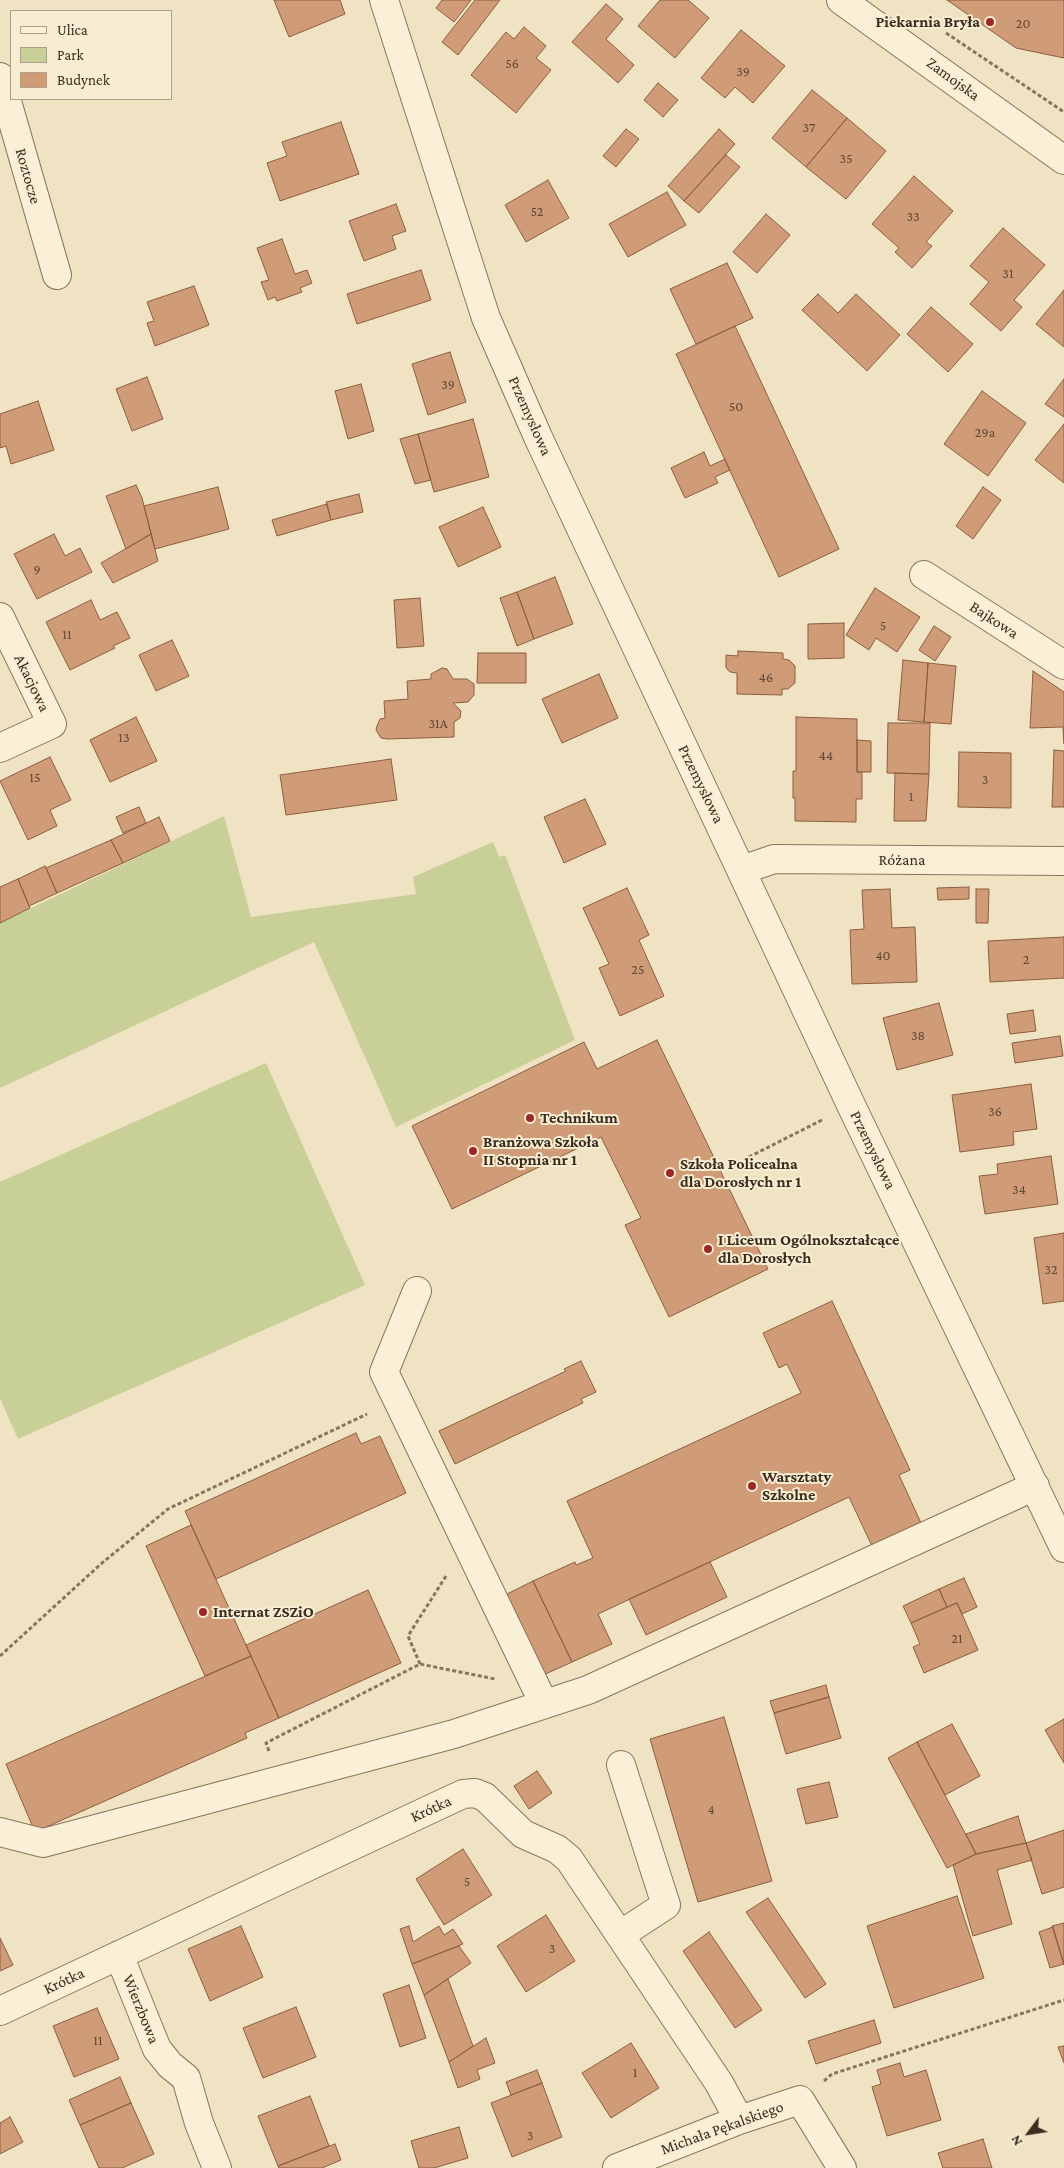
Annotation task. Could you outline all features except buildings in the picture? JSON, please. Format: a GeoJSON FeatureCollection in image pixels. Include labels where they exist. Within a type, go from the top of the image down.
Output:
{"type":"FeatureCollection","features":[{"type":"Feature","properties":{"kind":"street","name":"Przemysłowa"},"geometry":{"type":"LineString","coordinates":[[384,0],[486,318],[538,437],[851,1104],[1064,1548]]}},
{"type":"Feature","properties":{"kind":"street","name":"Zamojska"},"geometry":{"type":"LineString","coordinates":[[841,0],[1064,160]]}},
{"type":"Feature","properties":{"kind":"street","name":"Roztocze"},"geometry":{"type":"LineString","coordinates":[[0,77],[57,275]]}},
{"type":"Feature","properties":{"kind":"street","name":"Bajkowa"},"geometry":{"type":"LineString","coordinates":[[924,575],[1064,665]]}},
{"type":"Feature","properties":{"kind":"street","name":"Akacjowa"},"geometry":{"type":"LineString","coordinates":[[0,617],[52,724],[0,748]]}},
{"type":"Feature","properties":{"kind":"street","name":"Różana"},"geometry":{"type":"LineString","coordinates":[[742,870],[774,859],[1064,861]]}},
{"type":"Feature","properties":{"kind":"street"},"geometry":{"type":"LineString","coordinates":[[417,1292],[384,1372],[539,1696]]}},
{"type":"Feature","properties":{"kind":"street"},"geometry":{"type":"LineString","coordinates":[[0,1832],[43,1842],[454,1734],[539,1696],[588,1690],[1035,1486]]}},
{"type":"Feature","properties":{"kind":"street"},"geometry":{"type":"LineString","coordinates":[[620,1935],[666,1906],[621,1765]]}},
{"type":"Feature","properties":{"kind":"street","name":"Krótka"},"geometry":{"type":"LineString","coordinates":[[0,2011],[463,1794],[475,1793],[485,1797],[523,1834],[557,1849],[569,1859],[719,2083],[739,2120]]}},
{"type":"Feature","properties":{"kind":"street","name":"Wierzbowa"},"geometry":{"type":"LineString","coordinates":[[119,1955],[157,2049],[170,2065],[186,2078],[198,2123],[217,2168]]}},
{"type":"Feature","properties":{"kind":"street"},"geometry":{"type":"LineString","coordinates":[[800,2100],[842,2168]]}},
{"type":"Feature","properties":{"kind":"street","name":"Michała Pękalskiego"},"geometry":{"type":"LineString","coordinates":[[617,2168],[739,2120],[800,2100]]}},
{"type":"Feature","properties":{"kind":"path"},"geometry":{"type":"LineString","coordinates":[[946,32],[1064,112]]}},
{"type":"Feature","properties":{"kind":"path"},"geometry":{"type":"LineString","coordinates":[[743,1160],[851,1104]]}},
{"type":"Feature","properties":{"kind":"path"},"geometry":{"type":"LineString","coordinates":[[0,1656],[102,1563],[168,1509],[372,1412]]}},
{"type":"Feature","properties":{"kind":"path"},"geometry":{"type":"LineString","coordinates":[[420,1664],[408,1636],[449,1572]]}},
{"type":"Feature","properties":{"kind":"path"},"geometry":{"type":"LineString","coordinates":[[282,1779],[266,1742],[420,1664],[539,1696]]}},
{"type":"Feature","properties":{"kind":"path"},"geometry":{"type":"LineString","coordinates":[[800,2100],[832,2074],[1064,2000]]}},
{"type":"Feature","properties":{"kind":"green space"},"geometry":{"type":"Polygon","coordinates":[[[224,816],[251,917],[416,894],[413,877],[493,842],[499,857],[505,855],[575,1040],[396,1127],[314,942],[0,1088],[0,923],[224,816]]]}},
{"type":"Feature","properties":{"kind":"green space"},"geometry":{"type":"Polygon","coordinates":[[[266,1063],[365,1285],[18,1439],[0,1398],[0,1182],[266,1063]]]}},
{"type":"Feature","properties":{"kind":"place","name":"Piekarnia Bryła"},"geometry":{"type":"Point","coordinates":[990,22]}},
{"type":"Feature","properties":{"kind":"place","name":"Technikum"},"geometry":{"type":"Point","coordinates":[530,1118]}},
{"type":"Feature","properties":{"kind":"place","name":"Branżowa Szkoła II Stopnia nr 1"},"geometry":{"type":"Point","coordinates":[473,1151]}},
{"type":"Feature","properties":{"kind":"place","name":"Szkoła Policealna dla Dorosłych nr 1"},"geometry":{"type":"Point","coordinates":[670,1173]}},
{"type":"Feature","properties":{"kind":"place","name":"I Liceum Ogólnokształcące dla Dorosłych"},"geometry":{"type":"Point","coordinates":[708,1249]}},
{"type":"Feature","properties":{"kind":"place","name":"Warsztaty Szkolne"},"geometry":{"type":"Point","coordinates":[752,1486]}},
{"type":"Feature","properties":{"kind":"place","name":"Internat ZSZiO"},"geometry":{"type":"Point","coordinates":[203,1612]}}]}
